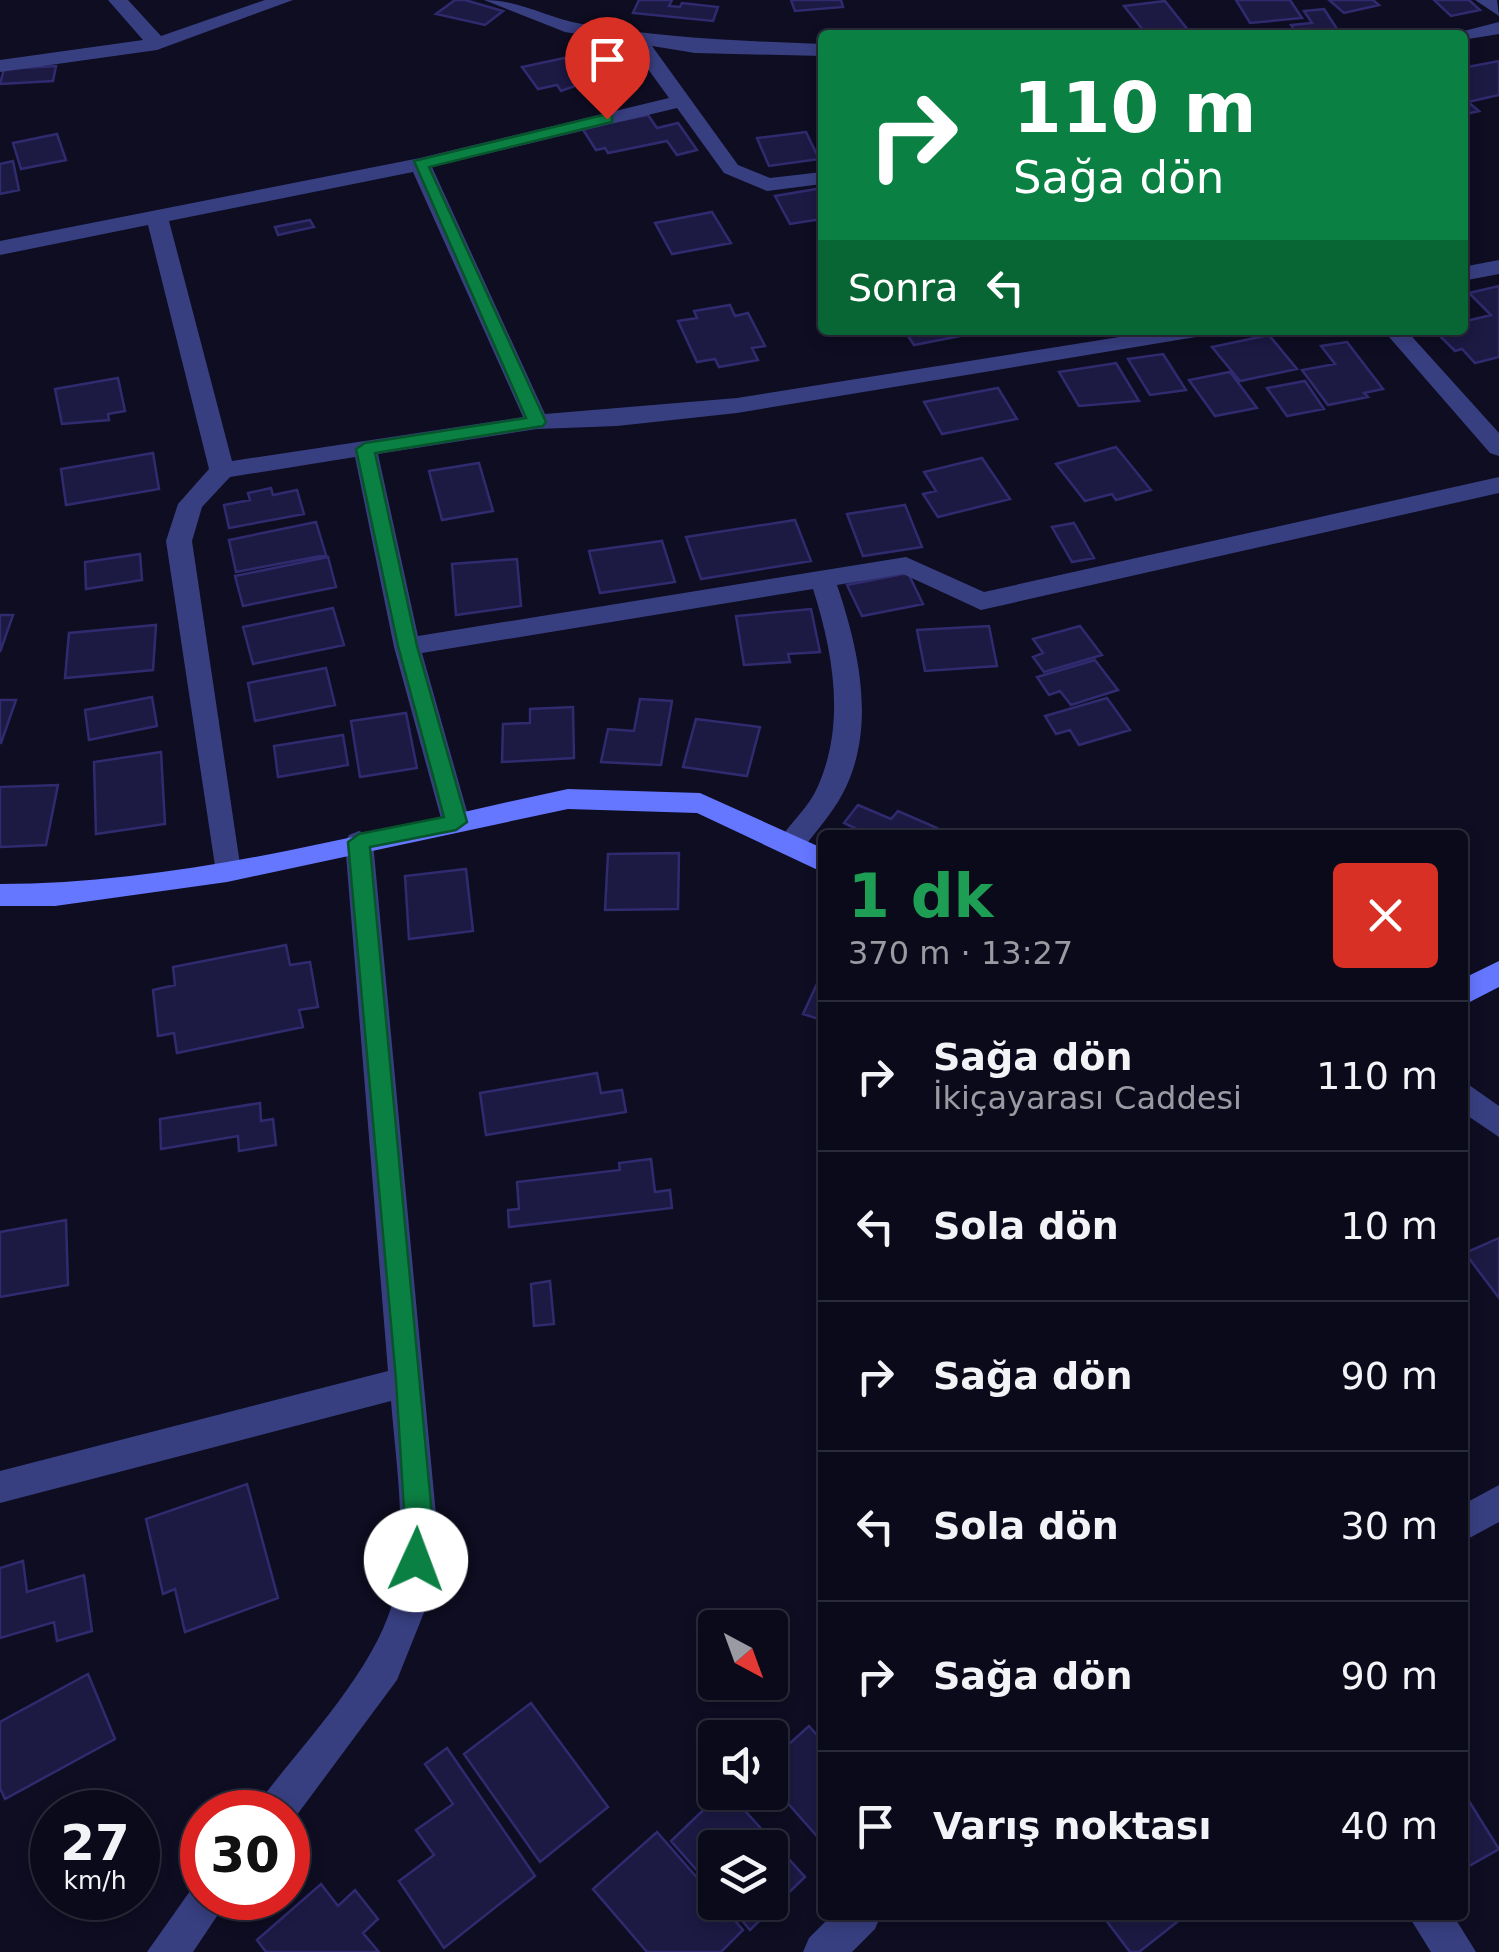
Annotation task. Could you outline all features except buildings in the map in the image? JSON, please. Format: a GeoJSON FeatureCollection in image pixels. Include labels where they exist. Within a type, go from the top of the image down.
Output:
{"type":"FeatureCollection","features":[{"type":"Feature","properties":{"kind":"street"},"geometry":{"type":"LineString","coordinates":[[118,0],[157,44]]}},
{"type":"Feature","properties":{"kind":"street"},"geometry":{"type":"LineString","coordinates":[[0,66],[157,44],[283,0]]}},
{"type":"Feature","properties":{"kind":"street"},"geometry":{"type":"LineString","coordinates":[[494,0],[572,28],[695,46],[818,50]]}},
{"type":"Feature","properties":{"kind":"street"},"geometry":{"type":"LineString","coordinates":[[1484,0],[1499,10]]}},
{"type":"Feature","properties":{"kind":"street"},"geometry":{"type":"LineString","coordinates":[[1468,33],[1499,28]]}},
{"type":"Feature","properties":{"kind":"street"},"geometry":{"type":"LineString","coordinates":[[634,37],[730,169],[767,185],[818,179]]}},
{"type":"Feature","properties":{"kind":"street"},"geometry":{"type":"LineString","coordinates":[[0,248],[420,164],[682,101]]}},
{"type":"Feature","properties":{"kind":"street"},"geometry":{"type":"LineString","coordinates":[[420,164],[536,422]]}},
{"type":"Feature","properties":{"kind":"street"},"geometry":{"type":"LineString","coordinates":[[157,218],[222,470]]}},
{"type":"Feature","properties":{"kind":"street"},"geometry":{"type":"LineString","coordinates":[[1468,273],[1499,266]]}},
{"type":"Feature","properties":{"kind":"street"},"geometry":{"type":"LineString","coordinates":[[226,870],[179,540],[190,504],[222,470],[536,422],[586,422],[732,406],[1105,349],[1172,335]]}},
{"type":"Feature","properties":{"kind":"street"},"geometry":{"type":"LineString","coordinates":[[1398,335],[1499,448]]}},
{"type":"Feature","properties":{"kind":"street"},"geometry":{"type":"LineString","coordinates":[[365,449],[408,646],[456,822]]}},
{"type":"Feature","properties":{"kind":"street"},"geometry":{"type":"LineString","coordinates":[[408,646],[906,565],[981,600],[1499,484]]}},
{"type":"Feature","properties":{"kind":"street"},"geometry":{"type":"LineString","coordinates":[[792,842],[832,787],[851,711],[844,645],[822,578]]}},
{"type":"Feature","properties":{"kind":"street"},"geometry":{"type":"LineString","coordinates":[[0,895],[54,894],[226,870],[568,799],[700,804],[792,842],[818,858]]}},
{"type":"Feature","properties":{"kind":"street"},"geometry":{"type":"LineString","coordinates":[[292,1790],[384,1668],[413,1595],[419,1526],[359,842]]}},
{"type":"Feature","properties":{"kind":"street"},"geometry":{"type":"LineString","coordinates":[[1468,991],[1499,973]]}},
{"type":"Feature","properties":{"kind":"street"},"geometry":{"type":"LineString","coordinates":[[1468,1097],[1499,1124]]}},
{"type":"Feature","properties":{"kind":"street"},"geometry":{"type":"LineString","coordinates":[[0,1487],[409,1380]]}},
{"type":"Feature","properties":{"kind":"street"},"geometry":{"type":"LineString","coordinates":[[1468,1521],[1499,1502]]}},
{"type":"Feature","properties":{"kind":"street"},"geometry":{"type":"LineString","coordinates":[[166,1952],[191,1920]]}},
{"type":"Feature","properties":{"kind":"street"},"geometry":{"type":"LineString","coordinates":[[824,1952],[856,1920]]}},
{"type":"Feature","properties":{"kind":"street"},"geometry":{"type":"LineString","coordinates":[[1432,1920],[1456,1952]]}},
{"type":"Feature","properties":{"kind":"route"},"geometry":{"type":"LineString","coordinates":[[416,1560],[419,1526],[409,1380],[359,842],[456,822],[408,646],[365,449],[484,427],[536,422],[420,164],[607,119]]}}]}
